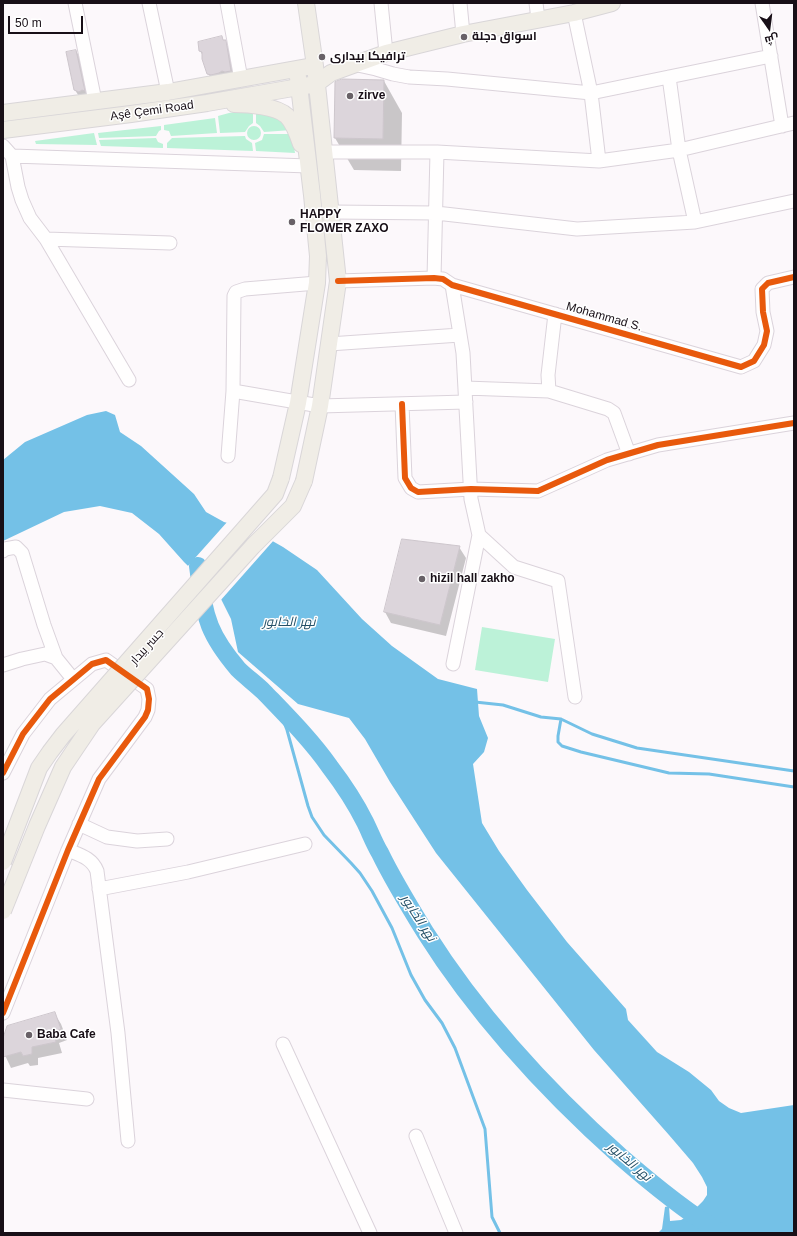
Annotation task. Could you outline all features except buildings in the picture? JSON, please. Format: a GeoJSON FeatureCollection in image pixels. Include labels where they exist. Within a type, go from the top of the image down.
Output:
{"type":"FeatureCollection","features":[{"type":"Feature","properties":{"kind":"main road","name":"جسر بيدار"},"geometry":{"type":"LineString","coordinates":[[3,911],[37,826],[63,767],[92,724],[253,546],[293,506],[304,481],[320,406],[338,281],[315,66],[306,3]]}},
{"type":"Feature","properties":{"kind":"main road"},"geometry":{"type":"LineString","coordinates":[[316,84],[331,73],[353,64],[386,54],[463,34],[574,13],[612,3]]}},
{"type":"Feature","properties":{"kind":"main road","name":"Aşê Çemi Road"},"geometry":{"type":"LineString","coordinates":[[3,113],[168,92],[315,66]]}},
{"type":"Feature","properties":{"kind":"main road"},"geometry":{"type":"LineString","coordinates":[[315,66],[331,73]]}},
{"type":"Feature","properties":{"kind":"main road"},"geometry":{"type":"LineString","coordinates":[[297,68],[309,166]]}},
{"type":"Feature","properties":{"kind":"main road","name":"Aşê Çemi Road"},"geometry":{"type":"LineString","coordinates":[[3,130],[207,103],[316,84]]}},
{"type":"Feature","properties":{"kind":"main road"},"geometry":{"type":"LineString","coordinates":[[207,103],[258,106],[274,109],[286,115],[293,124],[300,139],[309,166]]}},
{"type":"Feature","properties":{"kind":"main road","name":"جسر بيدار"},"geometry":{"type":"LineString","coordinates":[[3,862],[39,768],[50,752],[68,729],[274,494],[281,478],[298,403],[317,283],[318,256],[309,166]]}},
{"type":"Feature","properties":{"kind":"street"},"geometry":{"type":"LineString","coordinates":[[75,3],[96,101]]}},
{"type":"Feature","properties":{"kind":"street"},"geometry":{"type":"LineString","coordinates":[[149,3],[168,92]]}},
{"type":"Feature","properties":{"kind":"street"},"geometry":{"type":"LineString","coordinates":[[227,3],[241,79]]}},
{"type":"Feature","properties":{"kind":"street"},"geometry":{"type":"LineString","coordinates":[[381,3],[386,54]]}},
{"type":"Feature","properties":{"kind":"street"},"geometry":{"type":"LineString","coordinates":[[460,3],[463,34]]}},
{"type":"Feature","properties":{"kind":"street"},"geometry":{"type":"LineString","coordinates":[[536,3],[538,19]]}},
{"type":"Feature","properties":{"kind":"street"},"geometry":{"type":"LineString","coordinates":[[324,152],[437,152],[599,161],[680,150],[788,125],[771,56],[762,3]]}},
{"type":"Feature","properties":{"kind":"street"},"geometry":{"type":"LineString","coordinates":[[574,13],[592,93],[599,161]]}},
{"type":"Feature","properties":{"kind":"street"},"geometry":{"type":"LineString","coordinates":[[353,64],[409,77],[447,79],[592,93],[771,56]]}},
{"type":"Feature","properties":{"kind":"street"},"geometry":{"type":"LineString","coordinates":[[669,78],[680,150],[695,222]]}},
{"type":"Feature","properties":{"kind":"street"},"geometry":{"type":"LineString","coordinates":[[129,380],[46,239],[30,218],[22,200],[14,173],[15,170],[7,151],[309,166]]}},
{"type":"Feature","properties":{"kind":"street"},"geometry":{"type":"LineString","coordinates":[[434,278],[437,152]]}},
{"type":"Feature","properties":{"kind":"street"},"geometry":{"type":"LineString","coordinates":[[331,212],[436,213],[577,229],[695,222],[794,201]]}},
{"type":"Feature","properties":{"kind":"street"},"geometry":{"type":"LineString","coordinates":[[46,239],[170,244]]}},
{"type":"Feature","properties":{"kind":"street","name":"Mohammad S."},"geometry":{"type":"LineString","coordinates":[[338,281],[443,278],[452,285],[741,368],[754,361],[764,345],[767,331],[763,312],[762,289],[768,283],[794,277]]}},
{"type":"Feature","properties":{"kind":"street"},"geometry":{"type":"LineString","coordinates":[[228,456],[233,391],[234,296],[236,292],[245,288],[317,283]]}},
{"type":"Feature","properties":{"kind":"street"},"geometry":{"type":"LineString","coordinates":[[452,285],[463,353],[471,499],[479,535],[453,664]]}},
{"type":"Feature","properties":{"kind":"street"},"geometry":{"type":"LineString","coordinates":[[549,391],[548,375],[555,314]]}},
{"type":"Feature","properties":{"kind":"street"},"geometry":{"type":"LineString","coordinates":[[329,344],[460,335]]}},
{"type":"Feature","properties":{"kind":"street"},"geometry":{"type":"LineString","coordinates":[[465,388],[549,391],[608,409],[614,413],[629,454]]}},
{"type":"Feature","properties":{"kind":"street"},"geometry":{"type":"LineString","coordinates":[[233,391],[320,406],[466,402]]}},
{"type":"Feature","properties":{"kind":"street"},"geometry":{"type":"LineString","coordinates":[[402,404],[405,478],[411,488],[418,492],[471,489],[538,491],[607,460],[658,445],[794,423]]}},
{"type":"Feature","properties":{"kind":"street"},"geometry":{"type":"LineString","coordinates":[[479,535],[514,567],[558,581],[575,697]]}},
{"type":"Feature","properties":{"kind":"street"},"geometry":{"type":"LineString","coordinates":[[3,551],[5,549],[16,547],[22,553],[44,625],[56,658],[73,679]]}},
{"type":"Feature","properties":{"kind":"street"},"geometry":{"type":"LineString","coordinates":[[3,665],[45,654],[56,658]]}},
{"type":"Feature","properties":{"kind":"street"},"geometry":{"type":"LineString","coordinates":[[3,774],[22,734],[50,699],[92,664],[106,660],[147,689],[149,699],[148,710],[145,717],[99,778],[68,850],[3,1013]]}},
{"type":"Feature","properties":{"kind":"street"},"geometry":{"type":"LineString","coordinates":[[79,824],[107,837],[137,841],[168,838]]}},
{"type":"Feature","properties":{"kind":"street"},"geometry":{"type":"LineString","coordinates":[[99,889],[188,872],[305,844]]}},
{"type":"Feature","properties":{"kind":"street"},"geometry":{"type":"LineString","coordinates":[[68,850],[84,856],[92,862],[97,871],[118,1033],[128,1141]]}},
{"type":"Feature","properties":{"kind":"street"},"geometry":{"type":"LineString","coordinates":[[283,1044],[370,1233]]}},
{"type":"Feature","properties":{"kind":"street"},"geometry":{"type":"LineString","coordinates":[[3,1090],[87,1099]]}},
{"type":"Feature","properties":{"kind":"street"},"geometry":{"type":"LineString","coordinates":[[416,1136],[456,1233]]}},
{"type":"Feature","properties":{"kind":"green space"},"geometry":{"type":"Polygon","coordinates":[[[253,109],[253,123],[245,132],[220,133],[218,116],[253,109]]]}},
{"type":"Feature","properties":{"kind":"green space"},"geometry":{"type":"Polygon","coordinates":[[[256,110],[275,113],[292,130],[264,132],[256,123],[256,110]]]}},
{"type":"Feature","properties":{"kind":"green space"},"geometry":{"type":"Polygon","coordinates":[[[215,118],[217,133],[171,136],[169,131],[164,130],[164,125],[215,118]]]}},
{"type":"Feature","properties":{"kind":"green space"},"geometry":{"type":"Polygon","coordinates":[[[161,126],[161,130],[156,136],[99,138],[98,133],[161,126]]]}},
{"type":"Feature","properties":{"kind":"green space"},"geometry":{"type":"Polygon","coordinates":[[[254,126],[259,128],[261,133],[259,138],[254,140],[249,138],[247,133],[249,128],[254,126]]]}},
{"type":"Feature","properties":{"kind":"green space"},"geometry":{"type":"Polygon","coordinates":[[[94,133],[97,145],[36,144],[35,141],[94,133]]]}},
{"type":"Feature","properties":{"kind":"green space"},"geometry":{"type":"Polygon","coordinates":[[[264,134],[292,134],[295,153],[256,151],[255,143],[262,140],[264,134]]]}},
{"type":"Feature","properties":{"kind":"green space"},"geometry":{"type":"Polygon","coordinates":[[[245,136],[246,139],[252,143],[253,151],[167,148],[167,143],[172,138],[245,136]]]}},
{"type":"Feature","properties":{"kind":"green space"},"geometry":{"type":"Polygon","coordinates":[[[156,138],[158,142],[163,144],[163,148],[101,146],[99,140],[156,138]]]}},
{"type":"Feature","properties":{"kind":"green space"},"geometry":{"type":"Polygon","coordinates":[[[482,627],[555,639],[548,682],[475,670],[482,627]]]}},
{"type":"Feature","properties":{"kind":"water","name":"نهر الخابور"},"geometry":{"type":"Polygon","coordinates":[[[106,411],[115,415],[120,432],[141,446],[194,494],[206,512],[224,522],[253,530],[283,547],[317,570],[362,619],[392,646],[438,679],[477,689],[479,716],[488,738],[484,752],[473,764],[482,823],[499,851],[527,890],[567,942],[626,1009],[628,1020],[657,1052],[689,1072],[711,1090],[719,1101],[729,1108],[741,1113],[794,1105],[794,1233],[658,1233],[662,1229],[665,1207],[669,1206],[670,1221],[681,1220],[688,1216],[707,1195],[707,1187],[693,1163],[594,1050],[436,853],[390,782],[365,739],[349,718],[298,704],[238,652],[231,619],[220,597],[184,562],[159,534],[132,513],[100,506],[64,512],[3,541],[3,460],[25,442],[87,415],[106,411]]]}},
{"type":"Feature","properties":{"kind":"pier"},"geometry":{"type":"Polygon","coordinates":[[[228,521],[254,528],[274,540],[220,601],[187,567],[228,521]]]}},
{"type":"Feature","properties":{"kind":"waterway","name":"نهر الخابور"},"geometry":{"type":"LineString","coordinates":[[198,566],[205,611],[212,632],[226,654],[238,669],[264,692],[290,719],[323,757],[340,780],[353,800],[385,863],[425,932],[446,963],[491,1023],[540,1079],[621,1157],[695,1216],[721,1233]]}},
{"type":"Feature","properties":{"kind":"waterway"},"geometry":{"type":"LineString","coordinates":[[475,702],[503,705],[541,717],[561,719],[592,734],[637,748],[794,771]]}},
{"type":"Feature","properties":{"kind":"waterway"},"geometry":{"type":"LineString","coordinates":[[278,707],[287,730],[312,817],[324,835],[360,873],[372,891],[392,928],[411,975],[425,1000],[442,1023],[455,1048],[485,1129],[492,1217],[500,1233]]}},
{"type":"Feature","properties":{"kind":"waterway"},"geometry":{"type":"LineString","coordinates":[[561,719],[558,742],[562,746],[581,752],[669,773],[709,774],[794,787]]}},
{"type":"Feature","properties":{"kind":"cycle path"},"geometry":{"type":"LineString","coordinates":[[338,281],[443,279],[452,285],[741,367],[754,361],[764,345],[767,331],[763,312],[762,289],[768,283],[794,277]]}},
{"type":"Feature","properties":{"kind":"cycle path"},"geometry":{"type":"LineString","coordinates":[[402,404],[405,478],[411,488],[418,492],[471,489],[538,491],[607,460],[658,445],[794,423]]}},
{"type":"Feature","properties":{"kind":"cycle path"},"geometry":{"type":"LineString","coordinates":[[3,773],[23,734],[50,699],[92,664],[106,660],[147,689],[149,699],[148,710],[145,717],[99,779],[68,850],[3,1013]]}},
{"type":"Feature","properties":{"kind":"place","name":"اسواق دجلة"},"geometry":{"type":"Point","coordinates":[464,37]}},
{"type":"Feature","properties":{"kind":"place","name":"ترافيكا بيدارى"},"geometry":{"type":"Point","coordinates":[322,57]}},
{"type":"Feature","properties":{"kind":"place","name":"zirve"},"geometry":{"type":"Point","coordinates":[350,96]}},
{"type":"Feature","properties":{"kind":"place","name":"HAPPY FLOWER ZAXO"},"geometry":{"type":"Point","coordinates":[292,222]}},
{"type":"Feature","properties":{"kind":"place","name":"hizil hall zakho"},"geometry":{"type":"Point","coordinates":[422,579]}},
{"type":"Feature","properties":{"kind":"place","name":"Baba Cafe"},"geometry":{"type":"Point","coordinates":[29,1035]}}]}
